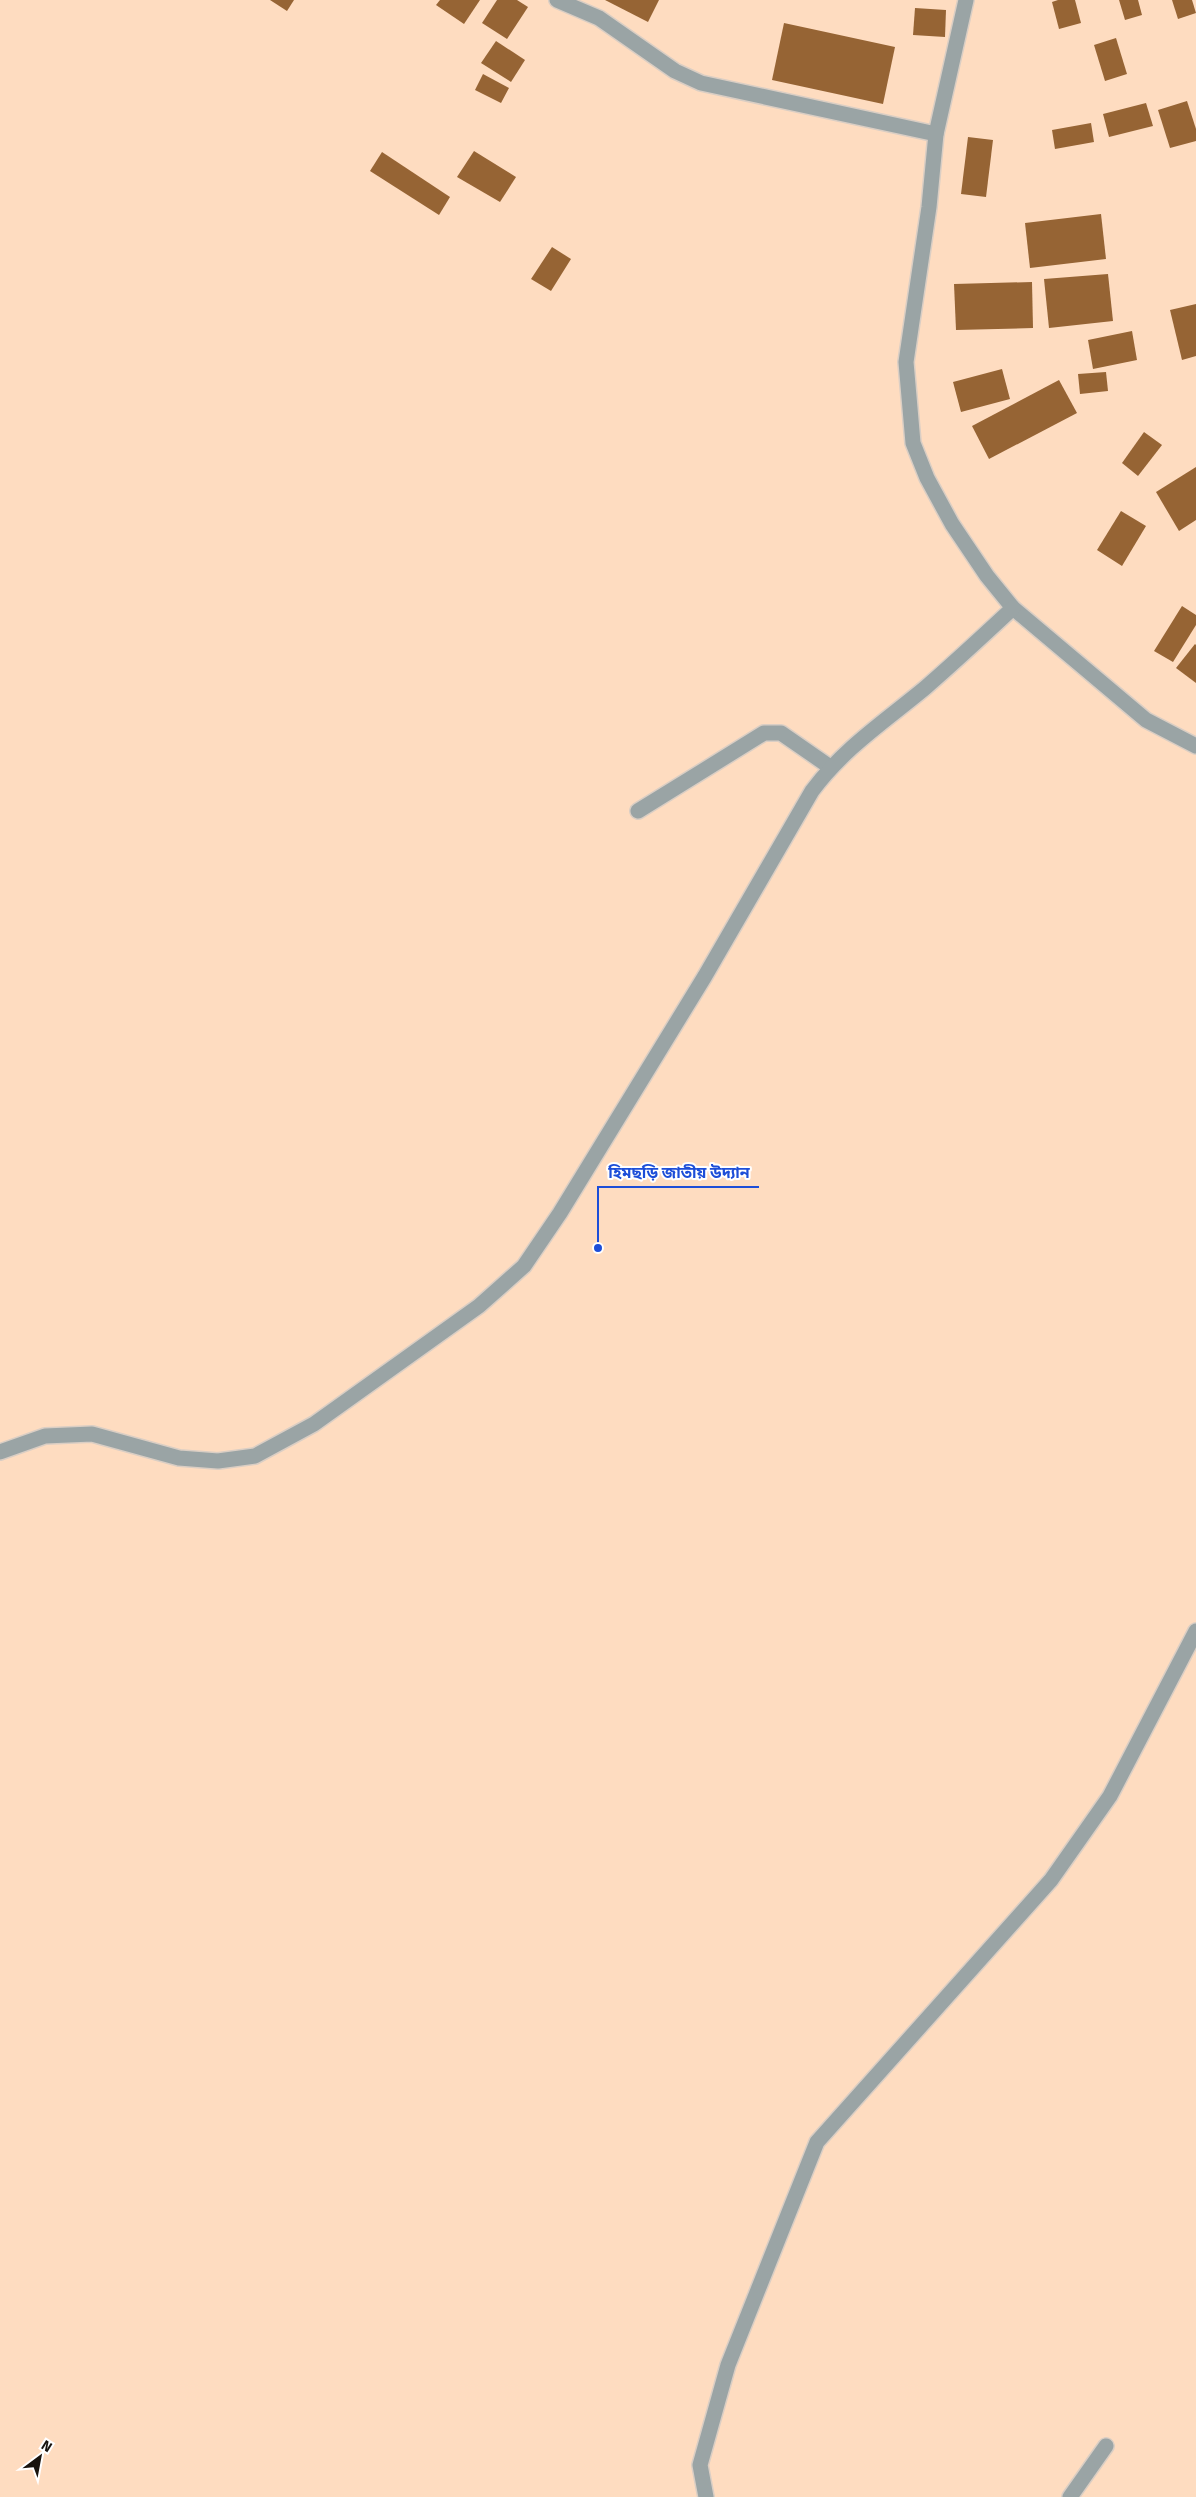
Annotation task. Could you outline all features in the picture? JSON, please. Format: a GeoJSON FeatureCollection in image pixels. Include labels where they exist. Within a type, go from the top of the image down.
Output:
{"type":"FeatureCollection","features":[{"type":"Feature","properties":{"kind":"street"},"geometry":{"type":"LineString","coordinates":[[557,0],[599,18],[676,71],[700,83],[936,134]]}},
{"type":"Feature","properties":{"kind":"street"},"geometry":{"type":"LineString","coordinates":[[966,0],[936,134],[920,272],[906,362],[913,443],[927,478],[952,524],[987,576],[1013,608],[1146,720],[1196,746]]}},
{"type":"Feature","properties":{"kind":"street"},"geometry":{"type":"LineString","coordinates":[[0,1452],[45,1436],[92,1434],[179,1458],[218,1461],[255,1456],[314,1424],[479,1306],[524,1266],[560,1213],[704,976],[812,791],[830,767],[867,732],[924,688],[1013,608]]}},
{"type":"Feature","properties":{"kind":"street"},"geometry":{"type":"LineString","coordinates":[[638,811],[764,733],[781,733],[830,767]]}},
{"type":"Feature","properties":{"kind":"street"},"geometry":{"type":"LineString","coordinates":[[706,2497],[700,2465],[728,2365],[817,2142],[1051,1880],[1110,1796],[1196,1631]]}},
{"type":"Feature","properties":{"kind":"street"},"geometry":{"type":"LineString","coordinates":[[1070,2497],[1106,2446]]}},
{"type":"Feature","properties":{"kind":"shaded area"},"geometry":{"type":"Polygon","coordinates":[[[0,0],[1196,0],[1196,2497],[0,2497],[0,0]]]}},
{"type":"Feature","properties":{"kind":"building"},"geometry":{"type":"Polygon","coordinates":[[[270,0],[294,0],[287,11],[270,0]]]}},
{"type":"Feature","properties":{"kind":"building"},"geometry":{"type":"Polygon","coordinates":[[[440,0],[480,0],[464,24],[436,5],[440,0]]]}},
{"type":"Feature","properties":{"kind":"building"},"geometry":{"type":"Polygon","coordinates":[[[497,0],[517,0],[528,7],[507,39],[482,23],[497,0]]]}},
{"type":"Feature","properties":{"kind":"building"},"geometry":{"type":"Polygon","coordinates":[[[605,0],[659,0],[648,22],[605,0]]]}},
{"type":"Feature","properties":{"kind":"building"},"geometry":{"type":"Polygon","coordinates":[[[1075,0],[1081,23],[1059,29],[1052,2],[1075,0]]]}},
{"type":"Feature","properties":{"kind":"building"},"geometry":{"type":"Polygon","coordinates":[[[1119,0],[1138,0],[1142,15],[1125,20],[1119,0]]]}},
{"type":"Feature","properties":{"kind":"building"},"geometry":{"type":"Polygon","coordinates":[[[1172,0],[1192,0],[1196,13],[1178,19],[1172,0]]]}},
{"type":"Feature","properties":{"kind":"building"},"geometry":{"type":"Polygon","coordinates":[[[915,8],[946,10],[945,37],[913,35],[915,8]]]}},
{"type":"Feature","properties":{"kind":"building"},"geometry":{"type":"Polygon","coordinates":[[[784,23],[895,47],[883,104],[772,80],[784,23]]]}},
{"type":"Feature","properties":{"kind":"building"},"geometry":{"type":"Polygon","coordinates":[[[1116,38],[1127,74],[1105,81],[1094,45],[1116,38]]]}},
{"type":"Feature","properties":{"kind":"building"},"geometry":{"type":"Polygon","coordinates":[[[496,41],[525,60],[511,82],[481,63],[496,41]]]}},
{"type":"Feature","properties":{"kind":"building"},"geometry":{"type":"Polygon","coordinates":[[[483,74],[509,88],[501,103],[475,90],[483,74]]]}},
{"type":"Feature","properties":{"kind":"building"},"geometry":{"type":"Polygon","coordinates":[[[1187,101],[1196,129],[1196,141],[1170,148],[1158,110],[1187,101]]]}},
{"type":"Feature","properties":{"kind":"building"},"geometry":{"type":"Polygon","coordinates":[[[1146,103],[1153,126],[1109,137],[1103,114],[1146,103]]]}},
{"type":"Feature","properties":{"kind":"building"},"geometry":{"type":"Polygon","coordinates":[[[1091,123],[1094,142],[1055,149],[1052,130],[1091,123]]]}},
{"type":"Feature","properties":{"kind":"building"},"geometry":{"type":"Polygon","coordinates":[[[968,137],[993,140],[986,197],[961,194],[968,137]]]}},
{"type":"Feature","properties":{"kind":"building"},"geometry":{"type":"Polygon","coordinates":[[[474,151],[516,177],[500,202],[457,177],[474,151]]]}},
{"type":"Feature","properties":{"kind":"building"},"geometry":{"type":"Polygon","coordinates":[[[382,152],[450,197],[439,215],[370,171],[382,152]]]}},
{"type":"Feature","properties":{"kind":"building"},"geometry":{"type":"Polygon","coordinates":[[[1101,214],[1106,259],[1030,268],[1025,223],[1101,214]]]}},
{"type":"Feature","properties":{"kind":"building"},"geometry":{"type":"Polygon","coordinates":[[[552,247],[571,259],[551,291],[531,279],[552,247]]]}},
{"type":"Feature","properties":{"kind":"building"},"geometry":{"type":"Polygon","coordinates":[[[1108,274],[1113,321],[1049,328],[1044,279],[1108,274]]]}},
{"type":"Feature","properties":{"kind":"building"},"geometry":{"type":"Polygon","coordinates":[[[1032,282],[1033,328],[956,330],[954,284],[1032,282]]]}},
{"type":"Feature","properties":{"kind":"building"},"geometry":{"type":"Polygon","coordinates":[[[1196,304],[1196,356],[1182,360],[1170,310],[1196,304]]]}},
{"type":"Feature","properties":{"kind":"building"},"geometry":{"type":"Polygon","coordinates":[[[1132,331],[1137,360],[1093,369],[1088,340],[1132,331]]]}},
{"type":"Feature","properties":{"kind":"building"},"geometry":{"type":"Polygon","coordinates":[[[1002,369],[1010,399],[961,412],[953,382],[1002,369]]]}},
{"type":"Feature","properties":{"kind":"building"},"geometry":{"type":"Polygon","coordinates":[[[1106,372],[1108,391],[1080,394],[1078,374],[1106,372]]]}},
{"type":"Feature","properties":{"kind":"building"},"geometry":{"type":"Polygon","coordinates":[[[1059,380],[1077,413],[989,459],[972,426],[1059,380]]]}},
{"type":"Feature","properties":{"kind":"building"},"geometry":{"type":"Polygon","coordinates":[[[1144,432],[1162,445],[1138,476],[1122,463],[1144,432]]]}},
{"type":"Feature","properties":{"kind":"building"},"geometry":{"type":"Polygon","coordinates":[[[1196,467],[1196,520],[1179,531],[1156,492],[1196,467]]]}},
{"type":"Feature","properties":{"kind":"building"},"geometry":{"type":"Polygon","coordinates":[[[1121,511],[1146,526],[1122,566],[1097,550],[1121,511]]]}},
{"type":"Feature","properties":{"kind":"building"},"geometry":{"type":"Polygon","coordinates":[[[1182,606],[1196,615],[1196,625],[1173,662],[1154,651],[1182,606]]]}},
{"type":"Feature","properties":{"kind":"building"},"geometry":{"type":"Polygon","coordinates":[[[1196,645],[1196,683],[1176,668],[1196,645]]]}},
{"type":"Feature","properties":{"kind":"place","name":"হিমছড়ি জাতীয় উদ্যান"},"geometry":{"type":"Point","coordinates":[598,1248]}}]}
